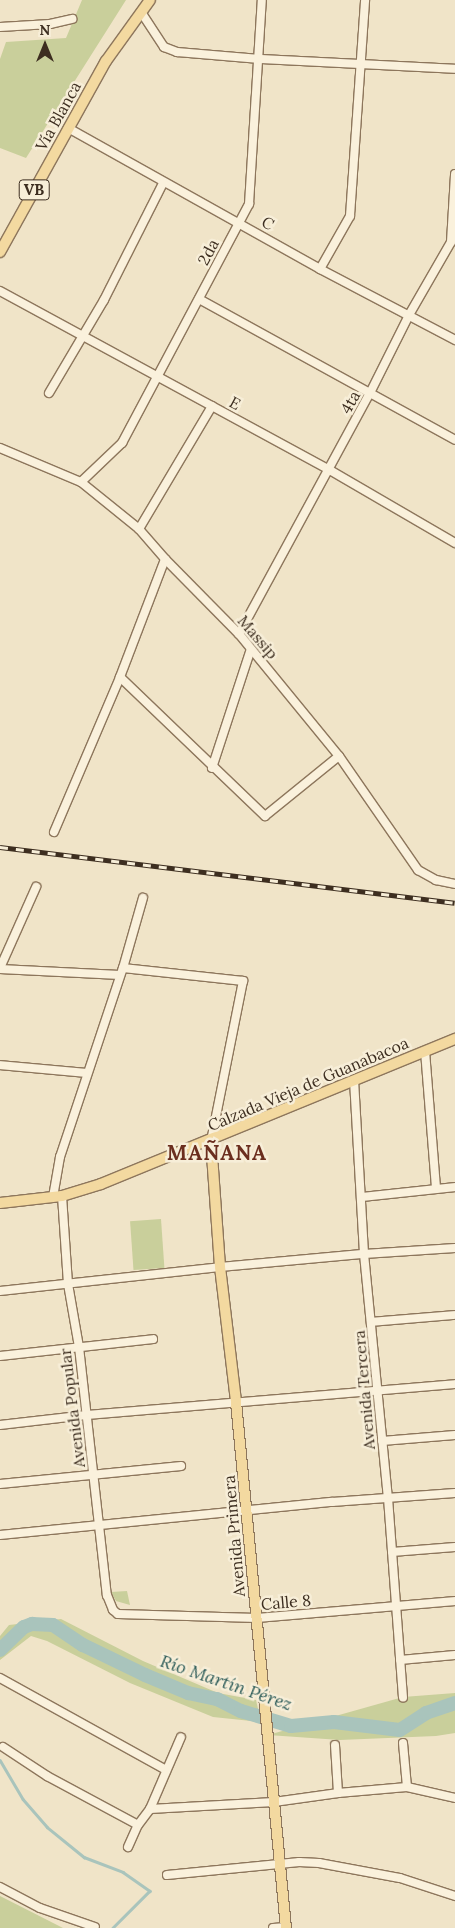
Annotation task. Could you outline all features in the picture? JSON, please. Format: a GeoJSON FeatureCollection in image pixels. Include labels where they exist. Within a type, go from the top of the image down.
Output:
{"type":"FeatureCollection","features":[{"type":"Feature","properties":{"kind":"main road","name":"Vía Blanca"},"geometry":{"type":"LineString","coordinates":[[0,252],[106,60],[150,0]]}},
{"type":"Feature","properties":{"kind":"main road","name":"Calzada Vieja de Guanabacoa"},"geometry":{"type":"LineString","coordinates":[[0,1203],[57,1196],[101,1184],[211,1141],[455,1039]]}},
{"type":"Feature","properties":{"kind":"main road","name":"Avenida Primera"},"geometry":{"type":"LineString","coordinates":[[211,1141],[220,1267],[236,1402],[286,1927]]}},
{"type":"Feature","properties":{"kind":"street","name":"2da"},"geometry":{"type":"LineString","coordinates":[[81,482],[122,443],[249,204],[260,60],[262,0]]}},
{"type":"Feature","properties":{"kind":"street"},"geometry":{"type":"LineString","coordinates":[[320,269],[350,216],[365,0]]}},
{"type":"Feature","properties":{"kind":"street"},"geometry":{"type":"LineString","coordinates":[[141,12],[168,50],[260,60],[362,63],[455,70]]}},
{"type":"Feature","properties":{"kind":"street"},"geometry":{"type":"LineString","coordinates":[[0,27],[50,24],[72,20]]}},
{"type":"Feature","properties":{"kind":"street","name":"C"},"geometry":{"type":"LineString","coordinates":[[68,128],[163,183],[240,222],[320,269],[455,340]]}},
{"type":"Feature","properties":{"kind":"street","name":"4ta"},"geometry":{"type":"LineString","coordinates":[[239,634],[370,393],[409,315],[453,242],[455,174]]}},
{"type":"Feature","properties":{"kind":"street"},"geometry":{"type":"LineString","coordinates":[[49,393],[104,300],[163,183]]}},
{"type":"Feature","properties":{"kind":"street","name":"E"},"geometry":{"type":"LineString","coordinates":[[0,291],[328,468],[455,543]]}},
{"type":"Feature","properties":{"kind":"street"},"geometry":{"type":"LineString","coordinates":[[199,299],[455,440]]}},
{"type":"Feature","properties":{"kind":"street"},"geometry":{"type":"LineString","coordinates":[[139,529],[212,406]]}},
{"type":"Feature","properties":{"kind":"street","name":"Massip"},"geometry":{"type":"LineString","coordinates":[[0,448],[81,482],[139,529],[165,559],[239,634],[340,756],[418,870],[436,880],[455,884]]}},
{"type":"Feature","properties":{"kind":"street"},"geometry":{"type":"LineString","coordinates":[[54,832],[120,678],[165,559]]}},
{"type":"Feature","properties":{"kind":"street"},"geometry":{"type":"LineString","coordinates":[[212,768],[251,649]]}},
{"type":"Feature","properties":{"kind":"street"},"geometry":{"type":"LineString","coordinates":[[120,678],[212,768],[265,816],[340,756]]}},
{"type":"Feature","properties":{"kind":"street"},"geometry":{"type":"LineString","coordinates":[[36,887],[0,968],[122,972],[243,981],[211,1141]]}},
{"type":"Feature","properties":{"kind":"street","name":"Avenida Popular"},"geometry":{"type":"LineString","coordinates":[[118,1614],[111,1606],[107,1595],[79,1347],[68,1284],[57,1196],[60,1157],[86,1073],[122,972],[144,898]]}},
{"type":"Feature","properties":{"kind":"street"},"geometry":{"type":"LineString","coordinates":[[425,1051],[436,1189]]}},
{"type":"Feature","properties":{"kind":"street"},"geometry":{"type":"LineString","coordinates":[[0,1065],[86,1073]]}},
{"type":"Feature","properties":{"kind":"street","name":"Avenida Tercera"},"geometry":{"type":"LineString","coordinates":[[354,1080],[364,1254],[388,1498],[402,1697]]}},
{"type":"Feature","properties":{"kind":"street"},"geometry":{"type":"LineString","coordinates":[[362,1197],[455,1187]]}},
{"type":"Feature","properties":{"kind":"street"},"geometry":{"type":"LineString","coordinates":[[0,1291],[220,1267],[455,1248]]}},
{"type":"Feature","properties":{"kind":"street"},"geometry":{"type":"LineString","coordinates":[[371,1322],[455,1315]]}},
{"type":"Feature","properties":{"kind":"street"},"geometry":{"type":"LineString","coordinates":[[0,1356],[153,1339]]}},
{"type":"Feature","properties":{"kind":"street"},"geometry":{"type":"LineString","coordinates":[[0,1425],[87,1415],[455,1384]]}},
{"type":"Feature","properties":{"kind":"street"},"geometry":{"type":"LineString","coordinates":[[382,1441],[455,1435]]}},
{"type":"Feature","properties":{"kind":"street"},"geometry":{"type":"LineString","coordinates":[[0,1484],[181,1466]]}},
{"type":"Feature","properties":{"kind":"street"},"geometry":{"type":"LineString","coordinates":[[0,1536],[246,1511],[455,1493]]}},
{"type":"Feature","properties":{"kind":"street"},"geometry":{"type":"LineString","coordinates":[[392,1552],[455,1547]]}},
{"type":"Feature","properties":{"kind":"street","name":"Calle 8"},"geometry":{"type":"LineString","coordinates":[[118,1614],[257,1618],[455,1601]]}},
{"type":"Feature","properties":{"kind":"street"},"geometry":{"type":"LineString","coordinates":[[400,1660],[455,1655]]}},
{"type":"Feature","properties":{"kind":"street"},"geometry":{"type":"LineString","coordinates":[[0,1678],[166,1770]]}},
{"type":"Feature","properties":{"kind":"street"},"geometry":{"type":"LineString","coordinates":[[128,1846],[138,1825],[150,1809],[181,1737]]}},
{"type":"Feature","properties":{"kind":"street"},"geometry":{"type":"LineString","coordinates":[[402,1743],[407,1787]]}},
{"type":"Feature","properties":{"kind":"street"},"geometry":{"type":"LineString","coordinates":[[335,1745],[338,1793]]}},
{"type":"Feature","properties":{"kind":"street"},"geometry":{"type":"LineString","coordinates":[[3,1747],[47,1776],[138,1825]]}},
{"type":"Feature","properties":{"kind":"street"},"geometry":{"type":"LineString","coordinates":[[150,1809],[274,1802],[338,1793],[407,1787],[455,1798]]}},
{"type":"Feature","properties":{"kind":"street"},"geometry":{"type":"LineString","coordinates":[[167,1875],[299,1862],[319,1863],[355,1868],[400,1878],[455,1896]]}},
{"type":"Feature","properties":{"kind":"street"},"geometry":{"type":"LineString","coordinates":[[0,1887],[40,1908],[95,1926]]}},
{"type":"Feature","properties":{"kind":"street"},"geometry":{"type":"LineString","coordinates":[[272,1928],[286,1927]]}},
{"type":"Feature","properties":{"kind":"green space"},"geometry":{"type":"Polygon","coordinates":[[[82,0],[126,0],[26,158],[0,148],[0,59],[6,42],[66,38],[82,0]]]}},
{"type":"Feature","properties":{"kind":"green space"},"geometry":{"type":"Polygon","coordinates":[[[161,1219],[164,1268],[133,1270],[130,1221],[161,1219]]]}},
{"type":"Feature","properties":{"kind":"green space"},"geometry":{"type":"Polygon","coordinates":[[[127,1591],[130,1605],[116,1601],[111,1592],[127,1591]]]}},
{"type":"Feature","properties":{"kind":"green space"},"geometry":{"type":"Polygon","coordinates":[[[61,1619],[143,1661],[218,1693],[256,1700],[261,1722],[213,1717],[130,1683],[47,1641],[31,1636],[0,1660],[0,1636],[9,1625],[61,1619]]]}},
{"type":"Feature","properties":{"kind":"green space"},"geometry":{"type":"Polygon","coordinates":[[[455,1693],[455,1733],[436,1736],[340,1740],[268,1735],[403,1697],[455,1693]]]}},
{"type":"Feature","properties":{"kind":"green space"},"geometry":{"type":"Polygon","coordinates":[[[0,1896],[63,1928],[0,1928],[0,1896]]]}},
{"type":"Feature","properties":{"kind":"waterway","name":"Río Martín Pérez"},"geometry":{"type":"LineString","coordinates":[[0,1650],[24,1627],[32,1624],[53,1625],[83,1645],[145,1675],[188,1693],[217,1699],[241,1711],[291,1726],[334,1722],[400,1730],[426,1713],[455,1703]]}},
{"type":"Feature","properties":{"kind":"waterway"},"geometry":{"type":"LineString","coordinates":[[0,1760],[23,1799],[47,1827],[84,1857],[123,1872],[150,1891],[113,1928]]}},
{"type":"Feature","properties":{"kind":"railway"},"geometry":{"type":"LineString","coordinates":[[0,847],[455,903]]}},
{"type":"Feature","properties":{"kind":"district","name":"MAÑANA"},"geometry":{"type":"Point","coordinates":[217,1153]}}]}
